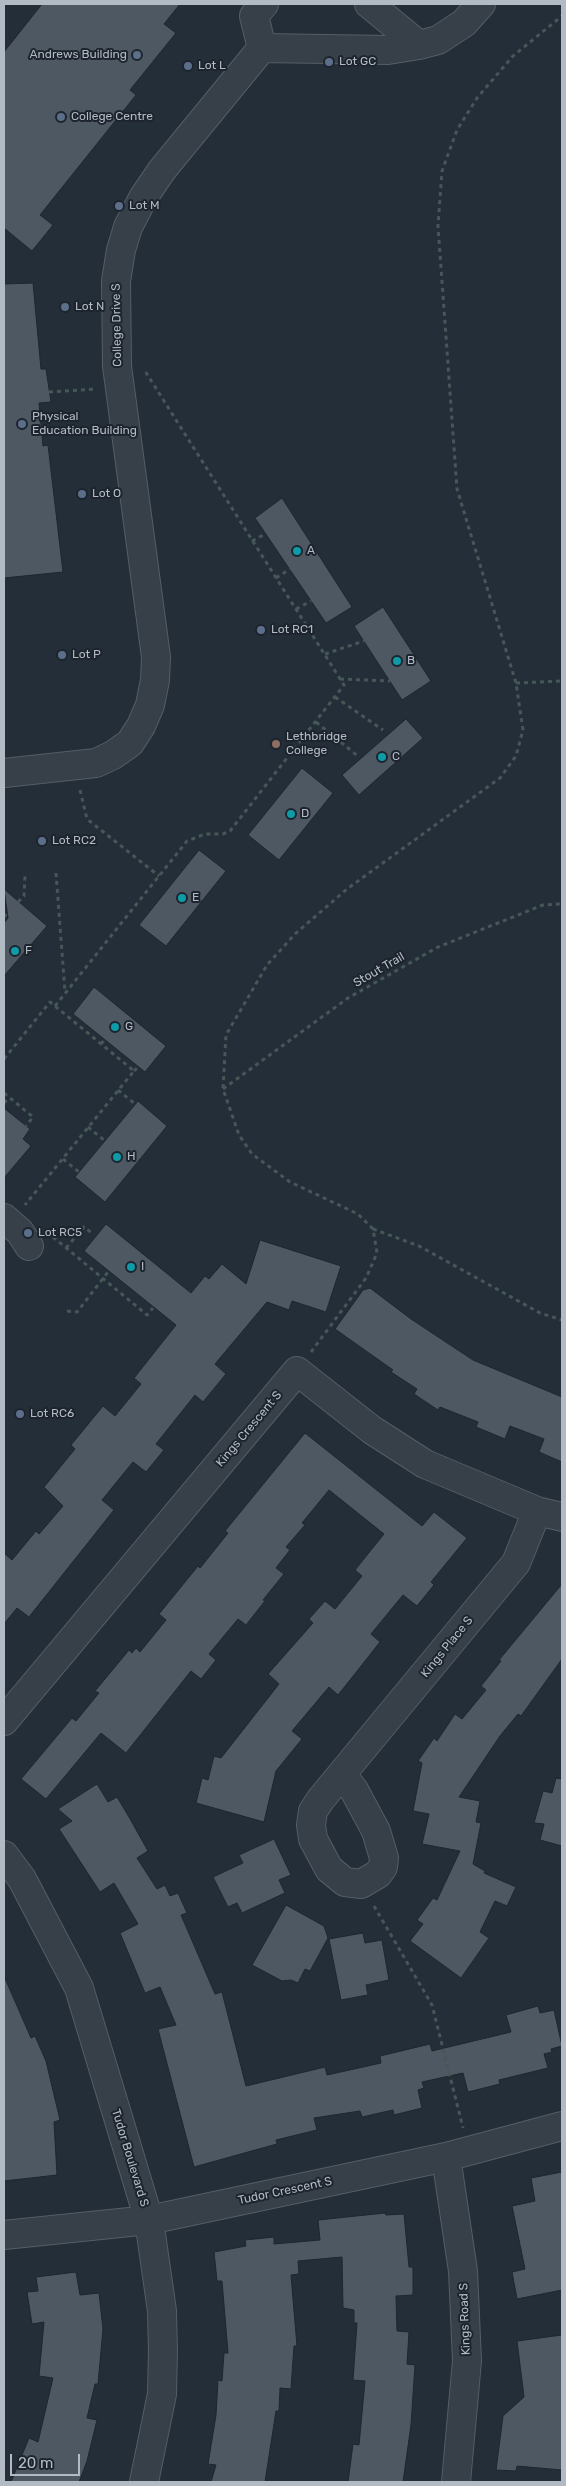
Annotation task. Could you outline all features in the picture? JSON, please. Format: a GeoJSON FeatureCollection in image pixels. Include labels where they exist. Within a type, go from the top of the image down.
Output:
{"type":"FeatureCollection","features":[{"type":"Feature","properties":{"kind":"street"},"geometry":{"type":"LineString","coordinates":[[264,4],[254,16],[262,48],[388,50],[438,40],[464,23],[481,4]]}},
{"type":"Feature","properties":{"kind":"street"},"geometry":{"type":"LineString","coordinates":[[369,4],[418,45]]}},
{"type":"Feature","properties":{"kind":"street","name":"College Drive S"},"geometry":{"type":"LineString","coordinates":[[4,773],[96,763],[113,755],[130,743],[141,726],[150,705],[155,680],[156,658],[117,366],[116,281],[121,250],[128,227],[143,198],[162,170],[262,48]]}},
{"type":"Feature","properties":{"kind":"street"},"geometry":{"type":"LineString","coordinates":[[14,1212],[20,1232],[39,1240]]}},
{"type":"Feature","properties":{"kind":"street"},"geometry":{"type":"LineString","coordinates":[[297,1371],[372,1430],[424,1464],[550,1514]]}},
{"type":"Feature","properties":{"kind":"street","name":"Kings Crescent S"},"geometry":{"type":"LineString","coordinates":[[4,1722],[297,1371]]}},
{"type":"Feature","properties":{"kind":"street","name":"Kings Place S"},"geometry":{"type":"LineString","coordinates":[[361,1884],[345,1882],[329,1869],[312,1832],[313,1811],[516,1563],[550,1514]]}},
{"type":"Feature","properties":{"kind":"street"},"geometry":{"type":"LineString","coordinates":[[342,1774],[354,1790],[376,1831],[384,1858],[378,1874],[361,1884]]}},
{"type":"Feature","properties":{"kind":"street","name":"Tudor Boulevard S"},"geometry":{"type":"LineString","coordinates":[[4,1855],[22,1879],[79,1988],[149,2220],[162,2311],[163,2351],[162,2394],[144,2482]]}},
{"type":"Feature","properties":{"kind":"street","name":"Tudor Crescent S"},"geometry":{"type":"LineString","coordinates":[[4,2235],[149,2220],[457,2154],[562,2126]]}},
{"type":"Feature","properties":{"kind":"street","name":"Kings Road S"},"geometry":{"type":"LineString","coordinates":[[456,2482],[467,2361],[457,2154]]}},
{"type":"Feature","properties":{"kind":"path"},"geometry":{"type":"LineString","coordinates":[[562,16],[513,56],[477,98],[457,130],[442,172],[438,226],[457,489],[516,683],[524,730],[516,756],[500,778],[347,889],[290,940],[268,965],[226,1035],[223,1089],[239,1135],[252,1154],[290,1182],[358,1214],[373,1229],[419,1246],[540,1313],[562,1320]]}},
{"type":"Feature","properties":{"kind":"path"},"geometry":{"type":"LineString","coordinates":[[55,1006],[188,841],[205,834],[223,834],[230,831],[344,685],[222,494]]}},
{"type":"Feature","properties":{"kind":"path"},"geometry":{"type":"LineString","coordinates":[[252,541],[265,534]]}},
{"type":"Feature","properties":{"kind":"path"},"geometry":{"type":"LineString","coordinates":[[276,578],[290,569]]}},
{"type":"Feature","properties":{"kind":"path"},"geometry":{"type":"LineString","coordinates":[[296,609],[311,601]]}},
{"type":"Feature","properties":{"kind":"path"},"geometry":{"type":"LineString","coordinates":[[324,654],[364,641]]}},
{"type":"Feature","properties":{"kind":"path"},"geometry":{"type":"LineString","coordinates":[[340,679],[390,681]]}},
{"type":"Feature","properties":{"kind":"path"},"geometry":{"type":"LineString","coordinates":[[516,683],[562,681]]}},
{"type":"Feature","properties":{"kind":"path"},"geometry":{"type":"LineString","coordinates":[[335,697],[382,730]]}},
{"type":"Feature","properties":{"kind":"path"},"geometry":{"type":"LineString","coordinates":[[316,722],[359,757]]}},
{"type":"Feature","properties":{"kind":"path"},"geometry":{"type":"LineString","coordinates":[[75,766],[87,819],[160,876]]}},
{"type":"Feature","properties":{"kind":"path"},"geometry":{"type":"LineString","coordinates":[[56,873],[65,994]]}},
{"type":"Feature","properties":{"kind":"path"},"geometry":{"type":"LineString","coordinates":[[18,902],[24,896],[25,876]]}},
{"type":"Feature","properties":{"kind":"path","name":"Stout Trail"},"geometry":{"type":"LineString","coordinates":[[223,1089],[348,998],[438,947],[543,905],[562,904]]}},
{"type":"Feature","properties":{"kind":"path"},"geometry":{"type":"LineString","coordinates":[[4,918],[7,913]]}},
{"type":"Feature","properties":{"kind":"path"},"geometry":{"type":"LineString","coordinates":[[4,1059],[50,1002],[134,1071]]}},
{"type":"Feature","properties":{"kind":"path"},"geometry":{"type":"LineString","coordinates":[[69,1018],[72,1014]]}},
{"type":"Feature","properties":{"kind":"path"},"geometry":{"type":"LineString","coordinates":[[101,1044],[104,1040]]}},
{"type":"Feature","properties":{"kind":"path"},"geometry":{"type":"LineString","coordinates":[[14,1212],[63,1159],[138,1067]]}},
{"type":"Feature","properties":{"kind":"path"},"geometry":{"type":"LineString","coordinates":[[118,1090],[135,1104]]}},
{"type":"Feature","properties":{"kind":"path"},"geometry":{"type":"LineString","coordinates":[[4,1093],[33,1117],[26,1126]]}},
{"type":"Feature","properties":{"kind":"path"},"geometry":{"type":"LineString","coordinates":[[4,1103],[9,1097]]}},
{"type":"Feature","properties":{"kind":"path"},"geometry":{"type":"LineString","coordinates":[[88,1128],[105,1141]]}},
{"type":"Feature","properties":{"kind":"path"},"geometry":{"type":"LineString","coordinates":[[63,1159],[79,1172]]}},
{"type":"Feature","properties":{"kind":"path"},"geometry":{"type":"LineString","coordinates":[[66,1248],[84,1226],[93,1234]]}},
{"type":"Feature","properties":{"kind":"path"},"geometry":{"type":"LineString","coordinates":[[297,1371],[366,1278],[377,1252],[373,1229]]}},
{"type":"Feature","properties":{"kind":"path"},"geometry":{"type":"LineString","coordinates":[[39,1240],[66,1248],[147,1315],[153,1308]]}},
{"type":"Feature","properties":{"kind":"path"},"geometry":{"type":"LineString","coordinates":[[68,1311],[77,1312],[108,1272]]}},
{"type":"Feature","properties":{"kind":"path"},"geometry":{"type":"LineString","coordinates":[[361,1884],[432,2005],[457,2154]]}},
{"type":"Feature","properties":{"kind":"building","name":"College Centre"},"geometry":{"type":"Polygon","coordinates":[[[42,4],[180,4],[164,24],[176,33],[130,90],[136,95],[40,215],[53,225],[32,251],[4,228],[4,52],[42,4]]]}},
{"type":"Feature","properties":{"kind":"building","name":"Physical Education Building"},"geometry":{"type":"Polygon","coordinates":[[[33,283],[41,369],[46,369],[51,402],[39,403],[43,446],[48,445],[63,572],[4,578],[4,284],[33,283]]]}},
{"type":"Feature","properties":{"kind":"building","name":"A"},"geometry":{"type":"Polygon","coordinates":[[[282,498],[352,607],[326,623],[255,518],[282,498]]]}},
{"type":"Feature","properties":{"kind":"building","name":"B"},"geometry":{"type":"Polygon","coordinates":[[[383,607],[431,681],[402,700],[354,626],[383,607]]]}},
{"type":"Feature","properties":{"kind":"building","name":"C"},"geometry":{"type":"Polygon","coordinates":[[[406,719],[423,738],[359,795],[342,775],[406,719]]]}},
{"type":"Feature","properties":{"kind":"building","name":"D"},"geometry":{"type":"Polygon","coordinates":[[[302,768],[333,793],[279,860],[248,835],[302,768]]]}},
{"type":"Feature","properties":{"kind":"building","name":"E"},"geometry":{"type":"Polygon","coordinates":[[[199,850],[226,871],[166,946],[139,925],[199,850]]]}},
{"type":"Feature","properties":{"kind":"building","name":"F"},"geometry":{"type":"Polygon","coordinates":[[[4,889],[47,926],[4,976],[4,923],[8,918],[4,889]]]}},
{"type":"Feature","properties":{"kind":"building","name":"G"},"geometry":{"type":"Polygon","coordinates":[[[94,987],[166,1046],[145,1072],[73,1014],[94,987]]]}},
{"type":"Feature","properties":{"kind":"building","name":"H"},"geometry":{"type":"Polygon","coordinates":[[[138,1101],[167,1126],[105,1202],[75,1177],[138,1101]]]}},
{"type":"Feature","properties":{"kind":"building"},"geometry":{"type":"Polygon","coordinates":[[[4,1108],[30,1129],[23,1139],[31,1146],[4,1178],[4,1108]]]}},
{"type":"Feature","properties":{"kind":"building"},"geometry":{"type":"Polygon","coordinates":[[[106,1224],[191,1293],[205,1276],[209,1279],[222,1264],[246,1284],[260,1240],[341,1266],[326,1312],[292,1301],[289,1310],[267,1302],[215,1364],[226,1374],[203,1402],[195,1395],[156,1444],[164,1450],[146,1472],[133,1462],[102,1500],[114,1510],[29,1617],[17,1608],[4,1624],[4,1553],[12,1560],[36,1531],[39,1534],[63,1506],[44,1487],[75,1449],[71,1445],[103,1406],[115,1416],[141,1384],[134,1378],[176,1325],[84,1251],[106,1224]]]}},
{"type":"Feature","properties":{"kind":"building"},"geometry":{"type":"Polygon","coordinates":[[[370,1288],[411,1319],[473,1360],[562,1397],[562,1462],[539,1452],[544,1439],[510,1426],[505,1439],[476,1427],[478,1422],[440,1407],[438,1410],[414,1394],[417,1389],[391,1372],[393,1370],[335,1329],[363,1290],[370,1288]]]}},
{"type":"Feature","properties":{"kind":"building"},"geometry":{"type":"Polygon","coordinates":[[[305,1433],[422,1526],[434,1512],[467,1538],[431,1582],[434,1585],[417,1606],[403,1595],[371,1634],[380,1642],[338,1695],[329,1687],[292,1731],[302,1739],[276,1771],[264,1822],[196,1803],[202,1778],[208,1780],[214,1756],[221,1758],[279,1684],[268,1674],[313,1623],[309,1619],[325,1601],[335,1609],[362,1576],[355,1570],[384,1534],[329,1490],[302,1523],[305,1525],[286,1547],[290,1550],[276,1568],[284,1574],[246,1625],[238,1619],[209,1654],[216,1660],[201,1679],[191,1671],[126,1753],[101,1733],[46,1799],[21,1779],[72,1718],[76,1721],[99,1693],[95,1691],[129,1650],[132,1653],[136,1648],[140,1652],[166,1620],[159,1614],[198,1566],[200,1568],[228,1533],[225,1531],[305,1433]]]}},
{"type":"Feature","properties":{"kind":"building"},"geometry":{"type":"Polygon","coordinates":[[[562,1584],[562,1659],[521,1716],[518,1714],[500,1736],[459,1797],[480,1801],[476,1822],[481,1823],[473,1864],[485,1871],[484,1873],[516,1887],[507,1906],[495,1901],[480,1932],[489,1938],[461,1978],[410,1941],[423,1924],[417,1920],[433,1898],[437,1900],[460,1851],[422,1844],[429,1814],[413,1811],[422,1763],[418,1761],[434,1738],[437,1741],[455,1714],[462,1719],[486,1690],[481,1686],[501,1661],[499,1660],[562,1584]]]}},
{"type":"Feature","properties":{"kind":"building"},"geometry":{"type":"Polygon","coordinates":[[[556,1778],[562,1779],[562,1846],[540,1840],[544,1824],[534,1823],[543,1791],[552,1793],[556,1778]]]}},
{"type":"Feature","properties":{"kind":"building"},"geometry":{"type":"Polygon","coordinates":[[[97,1784],[108,1802],[117,1797],[129,1817],[148,1851],[137,1858],[157,1889],[165,1885],[170,1896],[178,1893],[187,1913],[181,1915],[215,1994],[222,1992],[246,2086],[325,2067],[327,2075],[381,2063],[380,2056],[430,2044],[432,2051],[511,2032],[506,2015],[538,2006],[540,2013],[554,2010],[562,2046],[551,2049],[552,2052],[544,2054],[548,2068],[499,2080],[500,2084],[468,2092],[463,2073],[422,2082],[424,2088],[418,2090],[422,2108],[394,2115],[393,2110],[362,2117],[360,2111],[314,2118],[317,2130],[276,2140],[277,2144],[194,2167],[158,2029],[176,2025],[160,1987],[145,1993],[120,1933],[138,1924],[114,1883],[100,1892],[59,1829],[72,1821],[58,1809],[97,1784]]]}},
{"type":"Feature","properties":{"kind":"building"},"geometry":{"type":"Polygon","coordinates":[[[274,1839],[291,1875],[279,1880],[285,1893],[242,1913],[237,1903],[228,1907],[213,1877],[243,1863],[239,1855],[274,1839]]]}},
{"type":"Feature","properties":{"kind":"building"},"geometry":{"type":"Polygon","coordinates":[[[286,1905],[324,1926],[328,1938],[310,1971],[305,1969],[298,1983],[291,1980],[282,1981],[252,1965],[286,1905]]]}},
{"type":"Feature","properties":{"kind":"building"},"geometry":{"type":"Polygon","coordinates":[[[363,1933],[365,1943],[382,1940],[389,1980],[366,1985],[368,1995],[341,2000],[329,1939],[363,1933]]]}},
{"type":"Feature","properties":{"kind":"building"},"geometry":{"type":"Polygon","coordinates":[[[4,1976],[31,2038],[35,2036],[46,2061],[60,2120],[54,2122],[57,2175],[4,2181],[4,1976]]]}},
{"type":"Feature","properties":{"kind":"building"},"geometry":{"type":"Polygon","coordinates":[[[562,2172],[562,2290],[517,2299],[512,2272],[525,2269],[512,2206],[535,2201],[531,2178],[562,2172]]]}},
{"type":"Feature","properties":{"kind":"building"},"geometry":{"type":"Polygon","coordinates":[[[385,2213],[386,2215],[404,2214],[409,2267],[413,2267],[413,2295],[396,2296],[397,2331],[409,2332],[407,2364],[415,2365],[411,2425],[403,2482],[348,2482],[353,2444],[359,2445],[365,2381],[353,2380],[357,2323],[354,2323],[354,2310],[343,2308],[342,2257],[298,2261],[299,2274],[291,2275],[297,2346],[294,2346],[291,2389],[280,2388],[279,2411],[276,2411],[265,2482],[211,2482],[216,2465],[208,2464],[216,2415],[218,2380],[222,2381],[224,2353],[228,2353],[222,2281],[217,2281],[214,2252],[246,2246],[245,2240],[274,2237],[274,2244],[320,2240],[318,2220],[385,2213]]]}},
{"type":"Feature","properties":{"kind":"building"},"geometry":{"type":"Polygon","coordinates":[[[76,2272],[80,2295],[99,2293],[103,2329],[98,2384],[95,2384],[87,2418],[97,2420],[87,2461],[79,2482],[11,2482],[29,2438],[38,2442],[53,2378],[39,2376],[44,2322],[32,2324],[27,2292],[38,2291],[36,2277],[76,2272]]]}},
{"type":"Feature","properties":{"kind":"building"},"geometry":{"type":"Polygon","coordinates":[[[562,2335],[562,2470],[517,2466],[516,2471],[496,2470],[503,2416],[524,2397],[517,2341],[562,2335]]]}},
{"type":"Feature","properties":{"kind":"place","name":"Andrews Building"},"geometry":{"type":"Point","coordinates":[137,55]}},
{"type":"Feature","properties":{"kind":"place","name":"Lot GC"},"geometry":{"type":"Point","coordinates":[329,62]}},
{"type":"Feature","properties":{"kind":"place","name":"Lot L"},"geometry":{"type":"Point","coordinates":[188,66]}},
{"type":"Feature","properties":{"kind":"place","name":"College Centre"},"geometry":{"type":"Point","coordinates":[61,117]}},
{"type":"Feature","properties":{"kind":"place","name":"Lot M"},"geometry":{"type":"Point","coordinates":[119,206]}},
{"type":"Feature","properties":{"kind":"place","name":"Lot N"},"geometry":{"type":"Point","coordinates":[65,307]}},
{"type":"Feature","properties":{"kind":"place","name":"Physical Education Building"},"geometry":{"type":"Point","coordinates":[22,424]}},
{"type":"Feature","properties":{"kind":"place","name":"Lot O"},"geometry":{"type":"Point","coordinates":[82,494]}},
{"type":"Feature","properties":{"kind":"place","name":"A"},"geometry":{"type":"Point","coordinates":[297,551]}},
{"type":"Feature","properties":{"kind":"place","name":"Lot RC1"},"geometry":{"type":"Point","coordinates":[261,630]}},
{"type":"Feature","properties":{"kind":"place","name":"Lot P"},"geometry":{"type":"Point","coordinates":[62,655]}},
{"type":"Feature","properties":{"kind":"place","name":"B"},"geometry":{"type":"Point","coordinates":[397,661]}},
{"type":"Feature","properties":{"kind":"place","name":"Lethbridge College"},"geometry":{"type":"Point","coordinates":[276,744]}},
{"type":"Feature","properties":{"kind":"place","name":"C"},"geometry":{"type":"Point","coordinates":[382,757]}},
{"type":"Feature","properties":{"kind":"place","name":"D"},"geometry":{"type":"Point","coordinates":[291,814]}},
{"type":"Feature","properties":{"kind":"place","name":"Lot RC2"},"geometry":{"type":"Point","coordinates":[42,841]}},
{"type":"Feature","properties":{"kind":"place","name":"E"},"geometry":{"type":"Point","coordinates":[182,898]}},
{"type":"Feature","properties":{"kind":"place","name":"F"},"geometry":{"type":"Point","coordinates":[15,951]}},
{"type":"Feature","properties":{"kind":"place","name":"G"},"geometry":{"type":"Point","coordinates":[115,1027]}},
{"type":"Feature","properties":{"kind":"place","name":"H"},"geometry":{"type":"Point","coordinates":[117,1157]}},
{"type":"Feature","properties":{"kind":"place","name":"Lot RC5"},"geometry":{"type":"Point","coordinates":[28,1233]}},
{"type":"Feature","properties":{"kind":"place","name":"I"},"geometry":{"type":"Point","coordinates":[131,1267]}},
{"type":"Feature","properties":{"kind":"place","name":"Lot RC6"},"geometry":{"type":"Point","coordinates":[20,1414]}}]}
